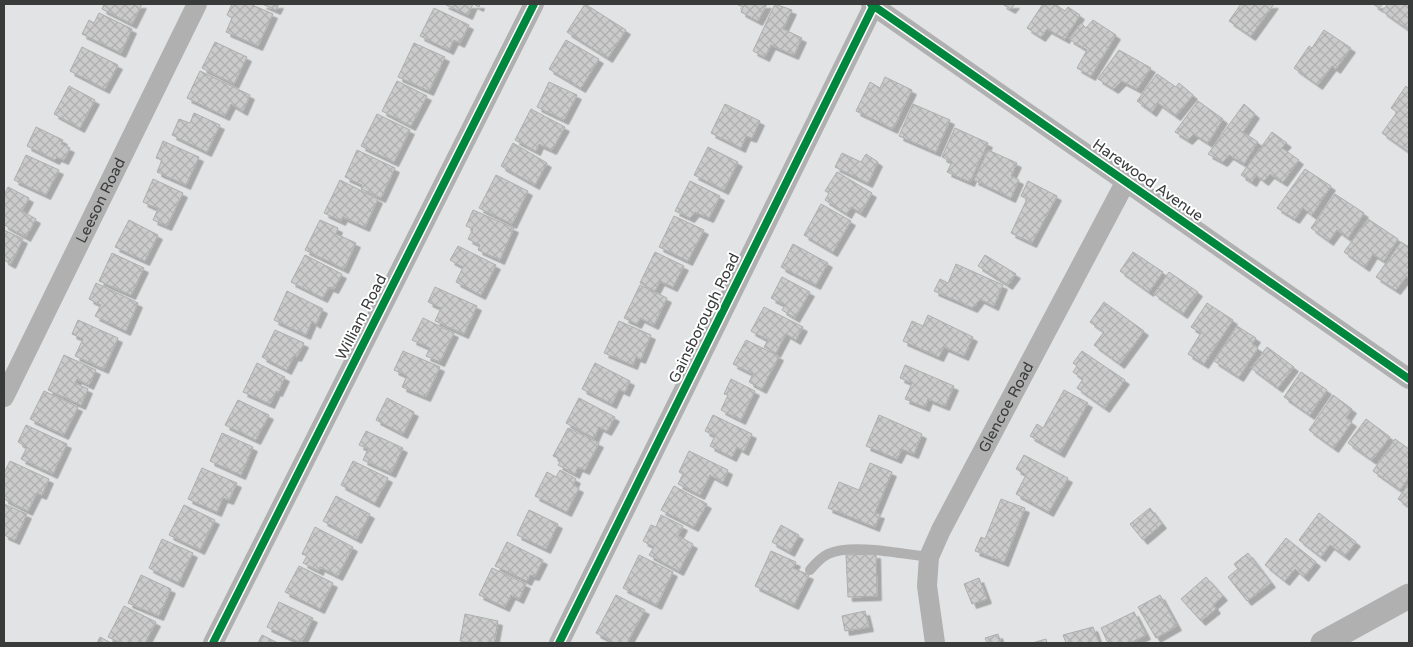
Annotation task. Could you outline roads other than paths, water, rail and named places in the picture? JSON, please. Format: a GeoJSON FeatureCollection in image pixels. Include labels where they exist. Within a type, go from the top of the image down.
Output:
{"type":"FeatureCollection","features":[{"type":"Feature","properties":{"kind":"street","name":"Leeson Road"},"geometry":{"type":"LineString","coordinates":[[4,397],[197,4]]}},
{"type":"Feature","properties":{"kind":"street","name":"William Road"},"geometry":{"type":"LineString","coordinates":[[213,643],[534,4]]}},
{"type":"Feature","properties":{"kind":"street","name":"Harewood Avenue"},"geometry":{"type":"LineString","coordinates":[[872,4],[1409,379]]}},
{"type":"Feature","properties":{"kind":"street","name":"Gainsborough Road"},"geometry":{"type":"LineString","coordinates":[[559,643],[872,4]]}},
{"type":"Feature","properties":{"kind":"street","name":"Glencoe Road"},"geometry":{"type":"LineString","coordinates":[[935,643],[927,586],[930,557],[941,530],[1126,181]]}},
{"type":"Feature","properties":{"kind":"street"},"geometry":{"type":"LineString","coordinates":[[1323,643],[1409,596]]}},
{"type":"Feature","properties":{"kind":"lane"},"geometry":{"type":"LineString","coordinates":[[810,570],[828,554],[840,550],[870,550],[930,557]]}}]}
